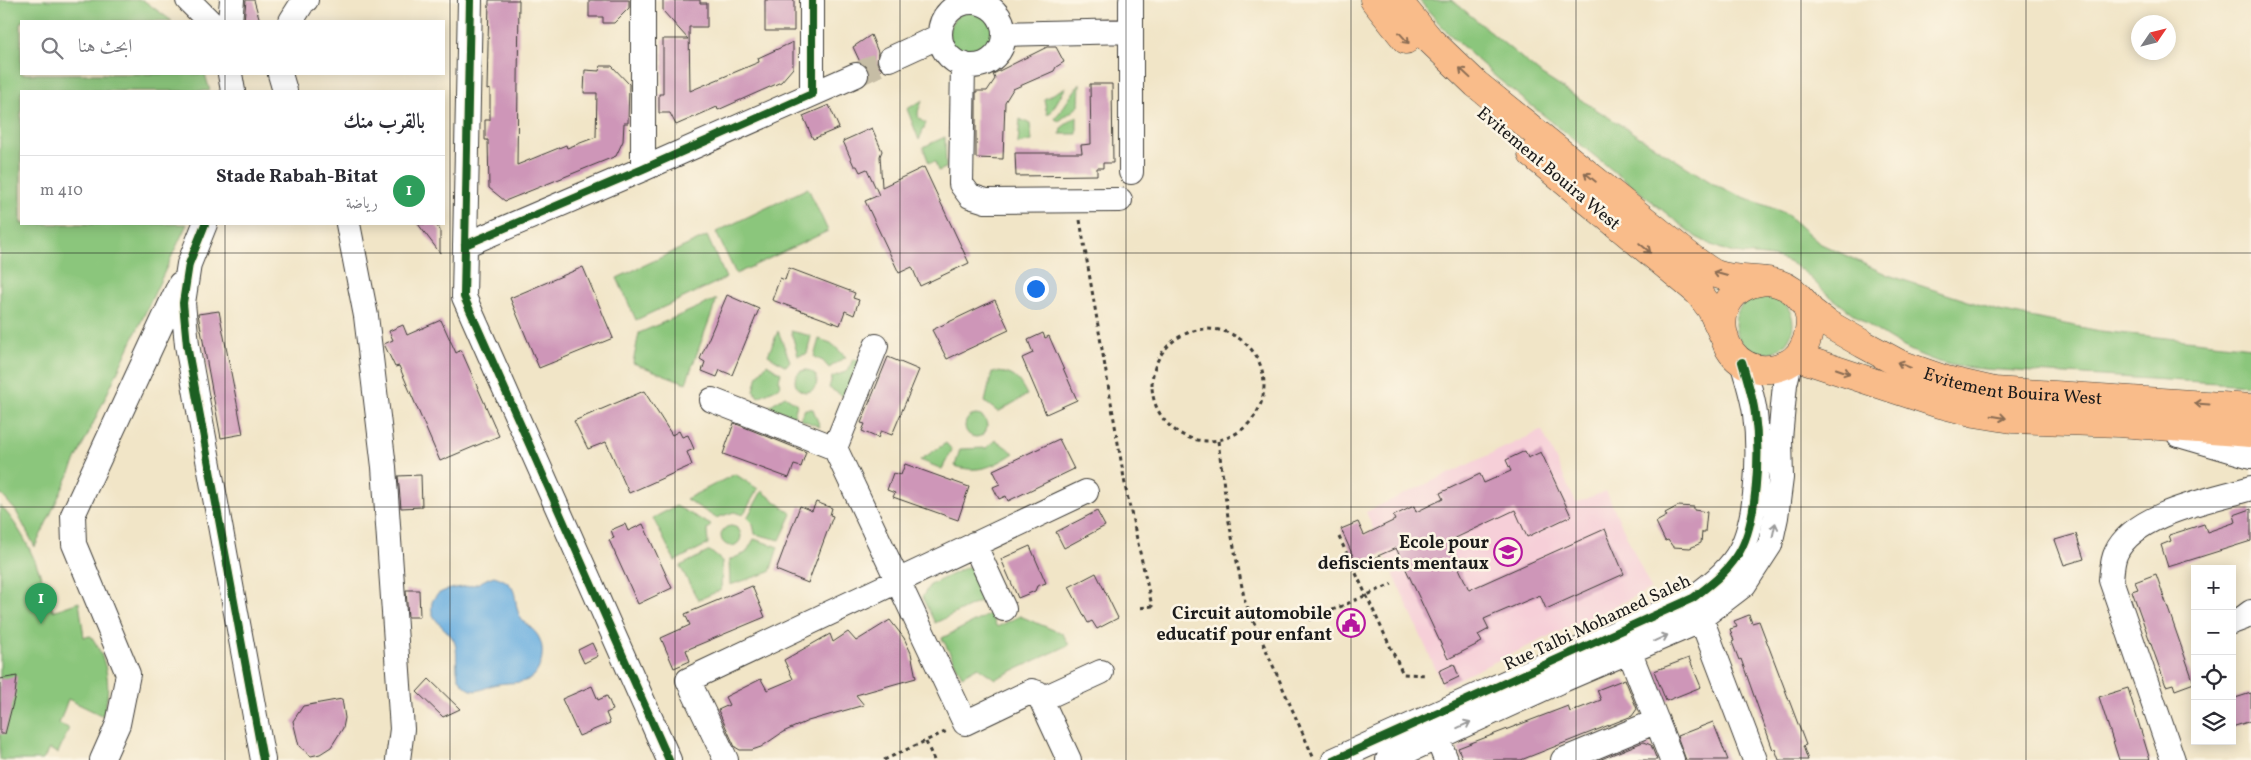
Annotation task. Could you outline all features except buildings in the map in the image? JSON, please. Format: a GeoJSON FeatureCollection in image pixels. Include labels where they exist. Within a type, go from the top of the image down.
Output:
{"type":"FeatureCollection","features":[{"type":"Feature","properties":{"kind":"highway","name":"Evitement Bouira West"},"geometry":{"type":"LineString","coordinates":[[1374,0],[1381,11],[1426,62],[1462,95],[1698,292],[1711,309],[1723,335]]}},
{"type":"Feature","properties":{"kind":"highway","name":"Evitement Bouira West"},"geometry":{"type":"LineString","coordinates":[[1397,0],[1430,40],[1476,84],[1694,260],[1716,274],[1768,281]]}},
{"type":"Feature","properties":{"kind":"highway"},"geometry":{"type":"LineString","coordinates":[[1768,281],[1779,283],[1798,295],[1807,309],[1810,326],[1806,342],[1794,360],[1778,368],[1765,370],[1742,362],[1732,354],[1723,335],[1722,317],[1729,300],[1742,288],[1750,284],[1768,281]]}},
{"type":"Feature","properties":{"kind":"highway","name":"Evitement Bouira West"},"geometry":{"type":"LineString","coordinates":[[1798,295],[1811,311],[1844,333],[1900,364],[1946,380],[1994,391],[2251,408]]}},
{"type":"Feature","properties":{"kind":"highway","name":"Evitement Bouira West"},"geometry":{"type":"LineString","coordinates":[[1794,360],[1975,413],[2020,419],[2144,425],[2251,433]]}},
{"type":"Feature","properties":{"kind":"street"},"geometry":{"type":"LineString","coordinates":[[190,0],[208,20]]}},
{"type":"Feature","properties":{"kind":"street"},"geometry":{"type":"LineString","coordinates":[[230,20],[232,0]]}},
{"type":"Feature","properties":{"kind":"street"},"geometry":{"type":"LineString","coordinates":[[292,20],[306,0]]}},
{"type":"Feature","properties":{"kind":"street"},"geometry":{"type":"LineString","coordinates":[[470,0],[464,297],[669,760]]}},
{"type":"Feature","properties":{"kind":"street"},"geometry":{"type":"LineString","coordinates":[[643,0],[644,170]]}},
{"type":"Feature","properties":{"kind":"street"},"geometry":{"type":"LineString","coordinates":[[812,0],[812,94]]}},
{"type":"Feature","properties":{"kind":"street"},"geometry":{"type":"LineString","coordinates":[[1131,0],[1131,172]]}},
{"type":"Feature","properties":{"kind":"street"},"geometry":{"type":"LineString","coordinates":[[963,2],[972,2],[991,8],[998,16],[1004,34],[1002,44],[991,60],[973,66],[963,64],[947,54],[940,36],[941,26],[946,16],[953,8],[963,2]]}},
{"type":"Feature","properties":{"kind":"street"},"geometry":{"type":"LineString","coordinates":[[1004,34],[1131,31]]}},
{"type":"Feature","properties":{"kind":"street"},"geometry":{"type":"LineString","coordinates":[[890,59],[940,36]]}},
{"type":"Feature","properties":{"kind":"street"},"geometry":{"type":"LineString","coordinates":[[963,64],[961,184],[970,196],[986,202],[1120,200]]}},
{"type":"Feature","properties":{"kind":"street"},"geometry":{"type":"LineString","coordinates":[[230,75],[233,90]]}},
{"type":"Feature","properties":{"kind":"street"},"geometry":{"type":"LineString","coordinates":[[280,75],[285,90]]}},
{"type":"Feature","properties":{"kind":"street"},"geometry":{"type":"LineString","coordinates":[[465,245],[644,170],[856,75]]}},
{"type":"Feature","properties":{"kind":"street"},"geometry":{"type":"LineString","coordinates":[[102,760],[118,724],[128,674],[74,544],[73,515],[190,264],[205,225]]}},
{"type":"Feature","properties":{"kind":"street"},"geometry":{"type":"LineString","coordinates":[[348,225],[366,316],[384,467],[402,729],[398,760]]}},
{"type":"Feature","properties":{"kind":"street"},"geometry":{"type":"LineString","coordinates":[[190,264],[182,303],[187,345],[262,760]]}},
{"type":"Feature","properties":{"kind":"street"},"geometry":{"type":"LineString","coordinates":[[835,448],[876,346]]}},
{"type":"Feature","properties":{"kind":"street","name":"Rue Talbi Mohamed Saleh"},"geometry":{"type":"LineString","coordinates":[[1334,760],[1625,641],[1744,585],[1770,545],[1781,478],[1780,439],[1785,384],[1794,360]]}},
{"type":"Feature","properties":{"kind":"street","name":"Rue Talbi Mohamed Saleh"},"geometry":{"type":"LineString","coordinates":[[1698,608],[1738,555],[1749,530],[1757,474],[1755,415],[1742,362]]}},
{"type":"Feature","properties":{"kind":"street"},"geometry":{"type":"LineString","coordinates":[[712,400],[835,448],[965,723],[1032,691],[1038,692],[1069,760]]}},
{"type":"Feature","properties":{"kind":"street"},"geometry":{"type":"LineString","coordinates":[[2144,425],[2251,456]]}},
{"type":"Feature","properties":{"kind":"street"},"geometry":{"type":"LineString","coordinates":[[2174,760],[2111,580],[2115,554],[2130,533],[2160,516],[2251,488]]}},
{"type":"Feature","properties":{"kind":"street"},"geometry":{"type":"LineString","coordinates":[[726,760],[688,680],[1086,492]]}},
{"type":"Feature","properties":{"kind":"street"},"geometry":{"type":"LineString","coordinates":[[974,544],[1004,609]]}},
{"type":"Feature","properties":{"kind":"street"},"geometry":{"type":"LineString","coordinates":[[1698,608],[1755,760]]}},
{"type":"Feature","properties":{"kind":"street"},"geometry":{"type":"LineString","coordinates":[[2236,621],[2251,612]]}},
{"type":"Feature","properties":{"kind":"street"},"geometry":{"type":"LineString","coordinates":[[1625,641],[1672,760]]}},
{"type":"Feature","properties":{"kind":"street","name":"Rue Talbi Mohamed Saleh"},"geometry":{"type":"LineString","coordinates":[[1388,760],[1625,641]]}},
{"type":"Feature","properties":{"kind":"street"},"geometry":{"type":"LineString","coordinates":[[1042,699],[1101,672]]}},
{"type":"Feature","properties":{"kind":"street"},"geometry":{"type":"LineString","coordinates":[[1563,760],[1657,721]]}},
{"type":"Feature","properties":{"kind":"street"},"geometry":{"type":"LineString","coordinates":[[1437,737],[1446,760]]}},
{"type":"Feature","properties":{"kind":"path"},"geometry":{"type":"LineString","coordinates":[[1077,200],[1126,490],[1152,606],[1140,608]]}},
{"type":"Feature","properties":{"kind":"path"},"geometry":{"type":"LineString","coordinates":[[1207,329],[1225,331],[1241,339],[1255,353],[1263,370],[1265,389],[1261,407],[1251,423],[1236,435],[1218,442],[1199,442],[1182,435],[1166,424],[1156,408],[1152,390],[1153,372],[1160,355],[1173,341],[1189,332],[1207,329]]}},
{"type":"Feature","properties":{"kind":"path"},"geometry":{"type":"LineString","coordinates":[[1218,442],[1228,517],[1245,602],[1314,760]]}},
{"type":"Feature","properties":{"kind":"path"},"geometry":{"type":"LineString","coordinates":[[1339,537],[1403,674],[1427,674]]}},
{"type":"Feature","properties":{"kind":"path"},"geometry":{"type":"LineString","coordinates":[[1310,620],[1392,584]]}},
{"type":"Feature","properties":{"kind":"path"},"geometry":{"type":"LineString","coordinates":[[884,760],[965,723]]}},
{"type":"Feature","properties":{"kind":"path"},"geometry":{"type":"LineString","coordinates":[[926,742],[934,760]]}},
{"type":"Feature","properties":{"kind":"shaded area","name":"Ecole pour defiscients mentaux"},"geometry":{"type":"Polygon","coordinates":[[[1542,430],[1576,503],[1606,491],[1651,589],[1443,686],[1366,512],[1542,430]]]}},
{"type":"Feature","properties":{"kind":"green space"},"geometry":{"type":"Polygon","coordinates":[[[0,0],[143,0],[171,20],[20,20],[20,75],[205,75],[210,90],[20,90],[20,225],[187,225],[35,547],[16,511],[0,493],[0,0]]]}},
{"type":"Feature","properties":{"kind":"green space"},"geometry":{"type":"Polygon","coordinates":[[[1419,0],[1452,0],[1542,75],[1720,188],[1785,213],[1819,243],[1888,275],[1999,311],[2100,331],[2251,347],[2251,385],[1976,368],[1950,365],[1917,354],[1858,318],[1831,297],[1804,272],[1787,261],[1772,257],[1729,252],[1696,237],[1497,78],[1446,31],[1419,0]]]}},
{"type":"Feature","properties":{"kind":"green space"},"geometry":{"type":"Polygon","coordinates":[[[972,11],[985,15],[991,21],[995,34],[991,47],[985,53],[972,57],[959,53],[953,47],[949,34],[953,21],[959,15],[972,11]]]}},
{"type":"Feature","properties":{"kind":"green space"},"geometry":{"type":"Polygon","coordinates":[[[1080,83],[1079,106],[1059,121],[1055,119],[1080,83]]]}},
{"type":"Feature","properties":{"kind":"green space"},"geometry":{"type":"Polygon","coordinates":[[[1066,87],[1051,112],[1047,114],[1044,99],[1066,87]]]}},
{"type":"Feature","properties":{"kind":"green space"},"geometry":{"type":"Polygon","coordinates":[[[923,100],[918,116],[926,123],[919,140],[907,109],[923,100]]]}},
{"type":"Feature","properties":{"kind":"green space"},"geometry":{"type":"Polygon","coordinates":[[[1077,116],[1077,134],[1060,134],[1061,128],[1077,116]]]}},
{"type":"Feature","properties":{"kind":"green space"},"geometry":{"type":"Polygon","coordinates":[[[1020,119],[1030,124],[1032,141],[1018,144],[1020,119]]]}},
{"type":"Feature","properties":{"kind":"green space"},"geometry":{"type":"Polygon","coordinates":[[[945,137],[946,168],[938,171],[935,162],[929,163],[923,147],[945,137]]]}},
{"type":"Feature","properties":{"kind":"green space"},"geometry":{"type":"Polygon","coordinates":[[[808,188],[828,231],[736,274],[716,232],[808,188]]]}},
{"type":"Feature","properties":{"kind":"green space"},"geometry":{"type":"Polygon","coordinates":[[[707,236],[726,278],[636,320],[617,278],[707,236]]]}},
{"type":"Feature","properties":{"kind":"green space"},"geometry":{"type":"Polygon","coordinates":[[[1764,295],[1775,297],[1785,303],[1791,313],[1793,324],[1791,335],[1785,345],[1775,351],[1764,353],[1753,351],[1743,345],[1737,335],[1735,324],[1737,313],[1743,303],[1753,297],[1764,295]]]}},
{"type":"Feature","properties":{"kind":"green space"},"geometry":{"type":"Polygon","coordinates":[[[717,299],[686,383],[633,363],[639,333],[717,299]]]}},
{"type":"Feature","properties":{"kind":"green space"},"geometry":{"type":"Polygon","coordinates":[[[778,331],[790,361],[786,366],[768,355],[778,331]]]}},
{"type":"Feature","properties":{"kind":"green space"},"geometry":{"type":"Polygon","coordinates":[[[791,331],[811,336],[807,354],[798,356],[791,331]]]}},
{"type":"Feature","properties":{"kind":"green space"},"geometry":{"type":"Polygon","coordinates":[[[819,339],[831,343],[846,357],[829,368],[823,361],[814,357],[819,339]]]}},
{"type":"Feature","properties":{"kind":"green space"},"geometry":{"type":"Polygon","coordinates":[[[853,359],[860,361],[843,396],[829,388],[832,377],[848,371],[853,359]]]}},
{"type":"Feature","properties":{"kind":"green space"},"geometry":{"type":"Polygon","coordinates":[[[767,364],[781,373],[780,387],[758,397],[754,391],[758,375],[767,364]]]}},
{"type":"Feature","properties":{"kind":"green space"},"geometry":{"type":"Polygon","coordinates":[[[806,370],[816,377],[817,381],[810,391],[806,392],[796,385],[795,381],[802,371],[806,370]]]}},
{"type":"Feature","properties":{"kind":"green space"},"geometry":{"type":"Polygon","coordinates":[[[992,372],[1005,373],[1014,377],[1021,384],[1027,395],[998,412],[985,402],[992,372]]]}},
{"type":"Feature","properties":{"kind":"green space"},"geometry":{"type":"Polygon","coordinates":[[[785,396],[797,404],[794,416],[769,406],[785,396]]]}},
{"type":"Feature","properties":{"kind":"green space"},"geometry":{"type":"Polygon","coordinates":[[[805,409],[813,409],[820,427],[800,419],[805,409]]]}},
{"type":"Feature","properties":{"kind":"green space"},"geometry":{"type":"Polygon","coordinates":[[[976,415],[984,418],[987,426],[984,434],[976,437],[968,434],[965,426],[968,418],[976,415]]]}},
{"type":"Feature","properties":{"kind":"green space"},"geometry":{"type":"Polygon","coordinates":[[[996,440],[1014,453],[1000,462],[979,469],[955,466],[960,449],[986,448],[996,440]]]}},
{"type":"Feature","properties":{"kind":"green space"},"geometry":{"type":"Polygon","coordinates":[[[946,443],[952,450],[942,469],[920,460],[946,443]]]}},
{"type":"Feature","properties":{"kind":"green space"},"geometry":{"type":"Polygon","coordinates":[[[735,474],[758,489],[743,515],[734,512],[716,518],[686,499],[735,474]]]}},
{"type":"Feature","properties":{"kind":"green space"},"geometry":{"type":"Polygon","coordinates":[[[762,491],[792,514],[780,540],[755,534],[753,524],[747,518],[762,491]]]}},
{"type":"Feature","properties":{"kind":"green space"},"geometry":{"type":"Polygon","coordinates":[[[0,505],[18,528],[32,555],[53,611],[79,602],[84,637],[91,636],[97,645],[107,674],[106,706],[103,716],[68,699],[59,724],[69,728],[58,753],[49,749],[43,760],[0,760],[0,505]]]}},
{"type":"Feature","properties":{"kind":"green space"},"geometry":{"type":"Polygon","coordinates":[[[676,506],[711,525],[707,530],[708,544],[675,561],[653,518],[676,506]]]}},
{"type":"Feature","properties":{"kind":"green space"},"geometry":{"type":"Polygon","coordinates":[[[731,526],[738,529],[741,536],[738,543],[731,546],[724,543],[721,536],[724,529],[731,526]]]}},
{"type":"Feature","properties":{"kind":"green space"},"geometry":{"type":"Polygon","coordinates":[[[754,539],[778,547],[770,572],[730,585],[729,560],[746,553],[754,539]]]}},
{"type":"Feature","properties":{"kind":"green space"},"geometry":{"type":"Polygon","coordinates":[[[710,551],[722,561],[721,590],[698,600],[680,566],[710,551]]]}},
{"type":"Feature","properties":{"kind":"green space"},"geometry":{"type":"Polygon","coordinates":[[[969,566],[985,599],[935,623],[922,597],[930,585],[969,566]]]}},
{"type":"Feature","properties":{"kind":"green space"},"geometry":{"type":"Polygon","coordinates":[[[990,614],[997,627],[1020,616],[1063,634],[1069,645],[995,679],[978,667],[962,676],[942,638],[990,614]]]}},
{"type":"Feature","properties":{"kind":"water"},"geometry":{"type":"Polygon","coordinates":[[[494,576],[509,584],[513,589],[522,620],[540,639],[542,648],[541,662],[534,676],[529,679],[493,685],[477,691],[469,689],[460,680],[453,639],[438,623],[432,612],[432,604],[434,598],[445,591],[473,585],[494,576]]]}},
{"type":"Feature","properties":{"kind":"tunnel"},"geometry":{"type":"LineString","coordinates":[[856,75],[890,59]]}},
{"type":"Feature","properties":{"kind":"cycle path"},"geometry":{"type":"LineString","coordinates":[[470,0],[464,297],[669,760]]}},
{"type":"Feature","properties":{"kind":"cycle path"},"geometry":{"type":"LineString","coordinates":[[465,245],[812,94],[812,0]]}},
{"type":"Feature","properties":{"kind":"cycle path"},"geometry":{"type":"LineString","coordinates":[[205,225],[189,264],[183,303],[187,345],[263,760]]}},
{"type":"Feature","properties":{"kind":"cycle path"},"geometry":{"type":"LineString","coordinates":[[1334,760],[1693,598],[1722,574],[1733,562],[1744,543],[1756,487],[1757,429],[1751,395],[1742,362]]}},
{"type":"Feature","properties":{"kind":"place","name":"Ecole pour defiscients mentaux"},"geometry":{"type":"Point","coordinates":[1508,552]}},
{"type":"Feature","properties":{"kind":"place","name":"Circuit automobile educatif pour enfant"},"geometry":{"type":"Point","coordinates":[1351,623]}},
{"type":"Feature","properties":{"kind":"place","name":"Stade Rabah-Bitat"},"geometry":{"type":"Point","coordinates":[41,624]}}]}
